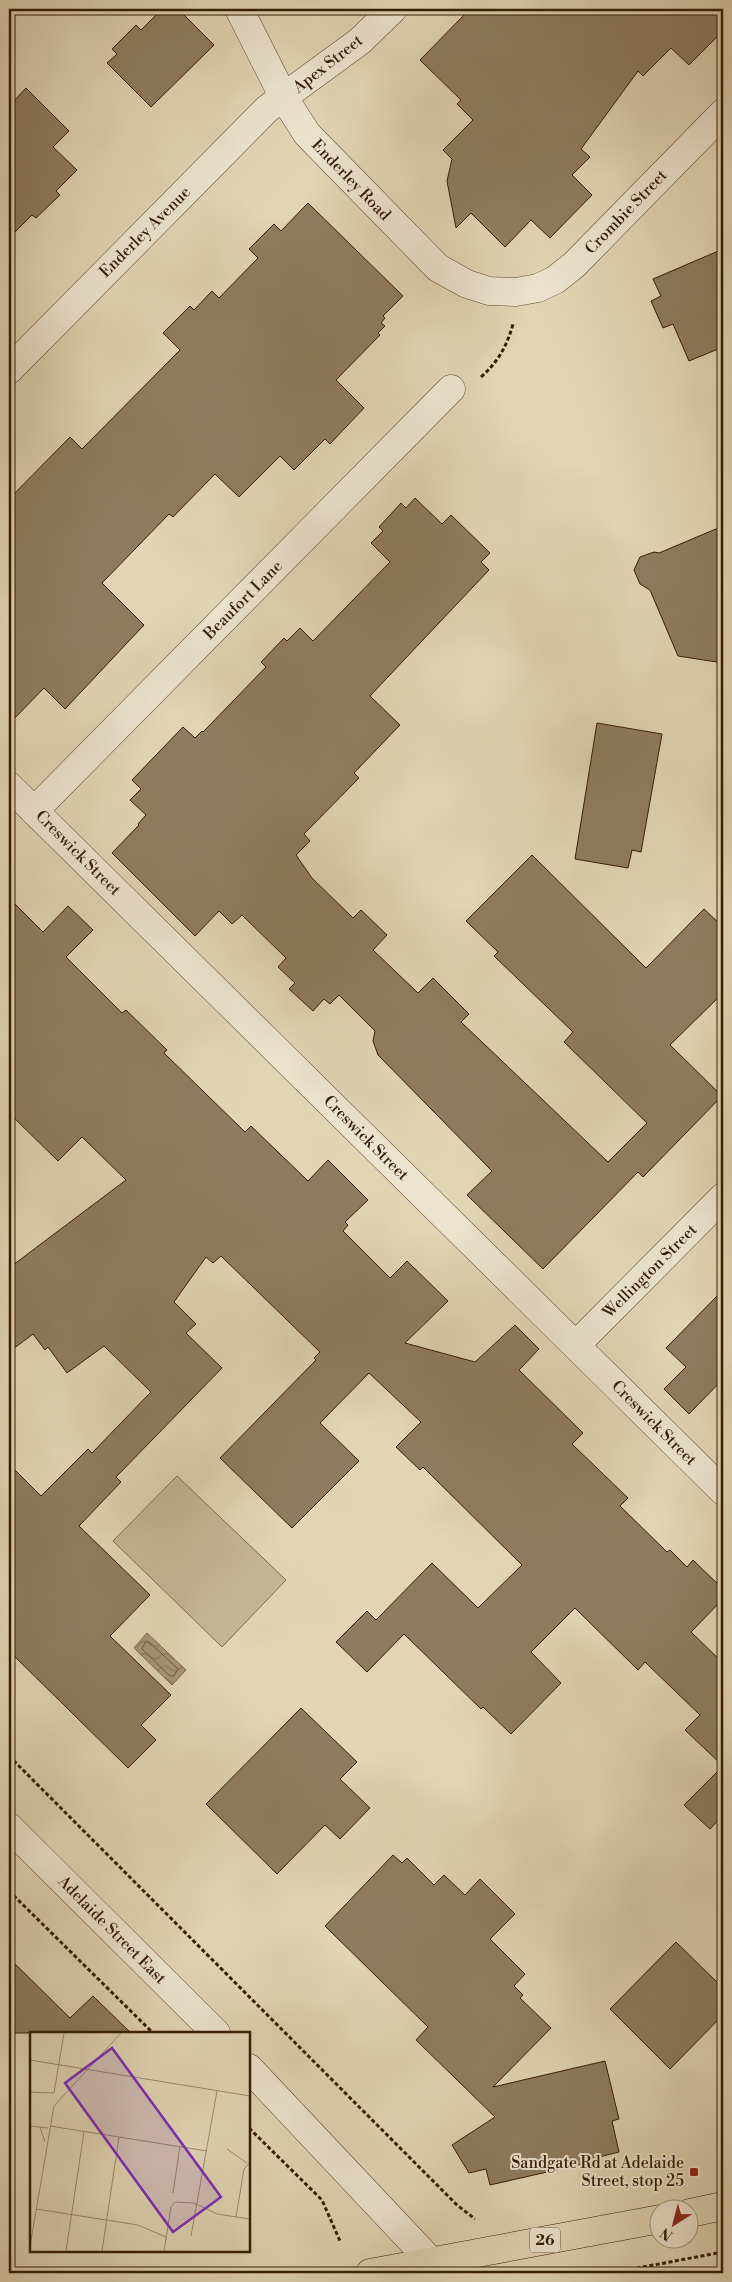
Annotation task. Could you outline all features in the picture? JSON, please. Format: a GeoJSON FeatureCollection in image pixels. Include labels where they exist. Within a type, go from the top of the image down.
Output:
{"type":"FeatureCollection","features":[{"type":"Feature","properties":{"kind":"highway"},"geometry":{"type":"LineString","coordinates":[[700,2211],[723,2206]]}},
{"type":"Feature","properties":{"kind":"highway","name":"26"},"geometry":{"type":"LineString","coordinates":[[370,2273],[436,2267],[503,2249],[650,2220]]}},
{"type":"Feature","properties":{"kind":"street","name":"Enderley Road"},"geometry":{"type":"LineString","coordinates":[[239,9],[284,98],[307,134],[438,268],[467,284],[489,291],[516,292]]}},
{"type":"Feature","properties":{"kind":"street","name":"Apex Street"},"geometry":{"type":"LineString","coordinates":[[284,98],[360,41],[393,9]]}},
{"type":"Feature","properties":{"kind":"street","name":"Enderley Avenue"},"geometry":{"type":"LineString","coordinates":[[9,370],[267,109],[284,98]]}},
{"type":"Feature","properties":{"kind":"street","name":"Crombie Street"},"geometry":{"type":"LineString","coordinates":[[516,292],[538,288],[554,280],[574,265],[723,113]]}},
{"type":"Feature","properties":{"kind":"street","name":"Beaufort Lane"},"geometry":{"type":"LineString","coordinates":[[34,810],[451,388]]}},
{"type":"Feature","properties":{"kind":"street","name":"Creswick Street"},"geometry":{"type":"LineString","coordinates":[[9,786],[723,1491]]}},
{"type":"Feature","properties":{"kind":"street","name":"Wellington Street"},"geometry":{"type":"LineString","coordinates":[[576,1345],[723,1196]]}},
{"type":"Feature","properties":{"kind":"street","name":"Adelaide Street East"},"geometry":{"type":"LineString","coordinates":[[9,1827],[215,2032]]}},
{"type":"Feature","properties":{"kind":"street"},"geometry":{"type":"LineString","coordinates":[[250,2069],[436,2267]]}},
{"type":"Feature","properties":{"kind":"path"},"geometry":{"type":"LineString","coordinates":[[479,379],[492,367],[507,346],[514,322]]}},
{"type":"Feature","properties":{"kind":"path"},"geometry":{"type":"LineString","coordinates":[[9,1756],[457,2205],[474,2219]]}},
{"type":"Feature","properties":{"kind":"path"},"geometry":{"type":"LineString","coordinates":[[9,1891],[152,2032]]}},
{"type":"Feature","properties":{"kind":"path"},"geometry":{"type":"LineString","coordinates":[[250,2129],[322,2200],[340,2241]]}},
{"type":"Feature","properties":{"kind":"path"},"geometry":{"type":"LineString","coordinates":[[611,2273],[723,2252]]}},
{"type":"Feature","properties":{"kind":"shaded area"},"geometry":{"type":"Polygon","coordinates":[[[177,1476],[286,1580],[222,1647],[113,1541],[177,1476]]]}},
{"type":"Feature","properties":{"kind":"water"},"geometry":{"type":"Polygon","coordinates":[[[147,1633],[186,1670],[172,1685],[134,1648],[147,1633]]]}},
{"type":"Feature","properties":{"kind":"building"},"geometry":{"type":"Polygon","coordinates":[[[162,9],[178,9],[214,45],[151,107],[107,63],[117,54],[112,49],[136,25],[141,30],[162,9]]]}},
{"type":"Feature","properties":{"kind":"building"},"geometry":{"type":"Polygon","coordinates":[[[470,9],[723,9],[723,31],[689,65],[671,48],[643,76],[638,71],[581,149],[590,157],[572,175],[592,195],[550,238],[531,220],[505,247],[471,213],[456,228],[447,181],[452,159],[443,150],[473,120],[457,104],[461,100],[420,60],[470,9]]]}},
{"type":"Feature","properties":{"kind":"building"},"geometry":{"type":"Polygon","coordinates":[[[26,88],[69,131],[53,147],[77,170],[56,191],[60,195],[36,218],[32,215],[9,238],[9,106],[26,88]]]}},
{"type":"Feature","properties":{"kind":"building"},"geometry":{"type":"Polygon","coordinates":[[[308,203],[403,296],[383,316],[385,318],[381,323],[385,326],[378,333],[380,335],[336,380],[364,408],[330,444],[325,439],[294,470],[280,456],[239,497],[215,474],[173,517],[169,514],[102,583],[144,625],[65,709],[44,688],[9,724],[9,499],[70,437],[82,449],[180,350],[163,333],[190,306],[194,310],[212,291],[219,298],[258,258],[249,249],[274,224],[281,231],[308,203]]]}},
{"type":"Feature","properties":{"kind":"building"},"geometry":{"type":"Polygon","coordinates":[[[723,249],[723,347],[689,361],[673,324],[663,328],[651,301],[661,296],[653,279],[723,249]]]}},
{"type":"Feature","properties":{"kind":"building"},"geometry":{"type":"Polygon","coordinates":[[[415,498],[442,524],[451,515],[490,553],[481,562],[489,570],[370,696],[400,725],[354,773],[359,778],[304,834],[310,841],[296,855],[312,878],[353,918],[361,910],[387,935],[373,950],[418,993],[433,978],[469,1014],[461,1022],[608,1162],[647,1123],[564,1042],[573,1032],[494,956],[498,952],[466,921],[532,855],[646,968],[704,909],[723,927],[723,993],[670,1045],[722,1096],[643,1177],[638,1172],[543,1269],[467,1195],[492,1171],[378,1055],[373,1041],[375,1031],[339,995],[330,1004],[324,999],[313,1011],[289,989],[295,983],[278,967],[286,958],[242,915],[232,924],[219,911],[195,936],[112,853],[146,815],[130,800],[141,789],[132,780],[183,727],[195,738],[203,732],[266,667],[261,662],[284,638],[287,641],[300,628],[313,641],[390,562],[371,543],[383,531],[379,527],[401,503],[406,508],[415,498]]]}},
{"type":"Feature","properties":{"kind":"building"},"geometry":{"type":"Polygon","coordinates":[[[723,526],[723,663],[678,656],[650,590],[640,584],[634,570],[640,557],[654,552],[659,553],[723,526]]]}},
{"type":"Feature","properties":{"kind":"building"},"geometry":{"type":"Polygon","coordinates":[[[597,723],[662,734],[641,852],[632,850],[628,868],[575,859],[597,723]]]}},
{"type":"Feature","properties":{"kind":"building"},"geometry":{"type":"Polygon","coordinates":[[[9,898],[43,932],[68,906],[93,930],[66,957],[122,1013],[126,1010],[167,1050],[164,1053],[245,1132],[251,1126],[308,1181],[328,1160],[368,1200],[345,1222],[348,1225],[343,1231],[390,1278],[407,1261],[448,1301],[405,1343],[475,1362],[515,1325],[539,1349],[519,1370],[583,1433],[572,1444],[628,1498],[620,1506],[667,1552],[670,1550],[687,1567],[693,1560],[723,1589],[723,1599],[691,1632],[723,1663],[723,1766],[685,1730],[700,1715],[645,1662],[638,1670],[575,1608],[531,1652],[561,1683],[511,1734],[483,1707],[481,1709],[404,1634],[367,1672],[336,1642],[367,1611],[376,1620],[432,1563],[478,1608],[522,1565],[423,1467],[420,1470],[396,1447],[421,1422],[369,1373],[320,1423],[359,1461],[292,1528],[220,1458],[316,1360],[314,1358],[320,1352],[221,1256],[213,1263],[206,1257],[174,1302],[196,1324],[186,1333],[222,1368],[116,1477],[121,1482],[79,1526],[150,1595],[110,1636],[171,1695],[141,1725],[156,1740],[128,1768],[9,1651],[9,1464],[41,1496],[88,1449],[92,1453],[151,1392],[104,1346],[67,1373],[48,1347],[45,1350],[33,1334],[9,1352],[9,1268],[126,1180],[82,1137],[58,1161],[9,1113],[9,898]]]}},
{"type":"Feature","properties":{"kind":"building"},"geometry":{"type":"Polygon","coordinates":[[[723,1290],[723,1379],[689,1414],[664,1389],[686,1367],[666,1348],[723,1290]]]}},
{"type":"Feature","properties":{"kind":"building"},"geometry":{"type":"Polygon","coordinates":[[[301,1708],[357,1762],[340,1779],[370,1808],[340,1839],[325,1825],[277,1874],[206,1804],[301,1708]]]}},
{"type":"Feature","properties":{"kind":"building"},"geometry":{"type":"Polygon","coordinates":[[[723,1766],[723,1815],[710,1829],[684,1805],[723,1766]]]}},
{"type":"Feature","properties":{"kind":"building"},"geometry":{"type":"Polygon","coordinates":[[[393,1855],[402,1863],[407,1858],[434,1885],[444,1875],[465,1895],[480,1879],[515,1914],[490,1939],[525,1974],[514,1986],[523,1995],[520,1998],[551,2028],[493,2087],[605,2061],[619,2119],[612,2121],[619,2152],[599,2157],[600,2160],[490,2185],[486,2169],[469,2173],[452,2145],[495,2117],[416,2040],[428,2027],[325,1926],[393,1855]]]}},
{"type":"Feature","properties":{"kind":"building"},"geometry":{"type":"Polygon","coordinates":[[[676,1942],[723,1988],[723,2015],[670,2069],[610,2009],[676,1942]]]}},
{"type":"Feature","properties":{"kind":"building"},"geometry":{"type":"Polygon","coordinates":[[[9,1958],[70,2018],[93,1996],[130,2032],[30,2032],[9,2033],[9,1958]]]}},
{"type":"Feature","properties":{"kind":"place","name":"Sandgate Rd at Adelaide Street, stop 25"},"geometry":{"type":"Point","coordinates":[694,2172]}}]}
